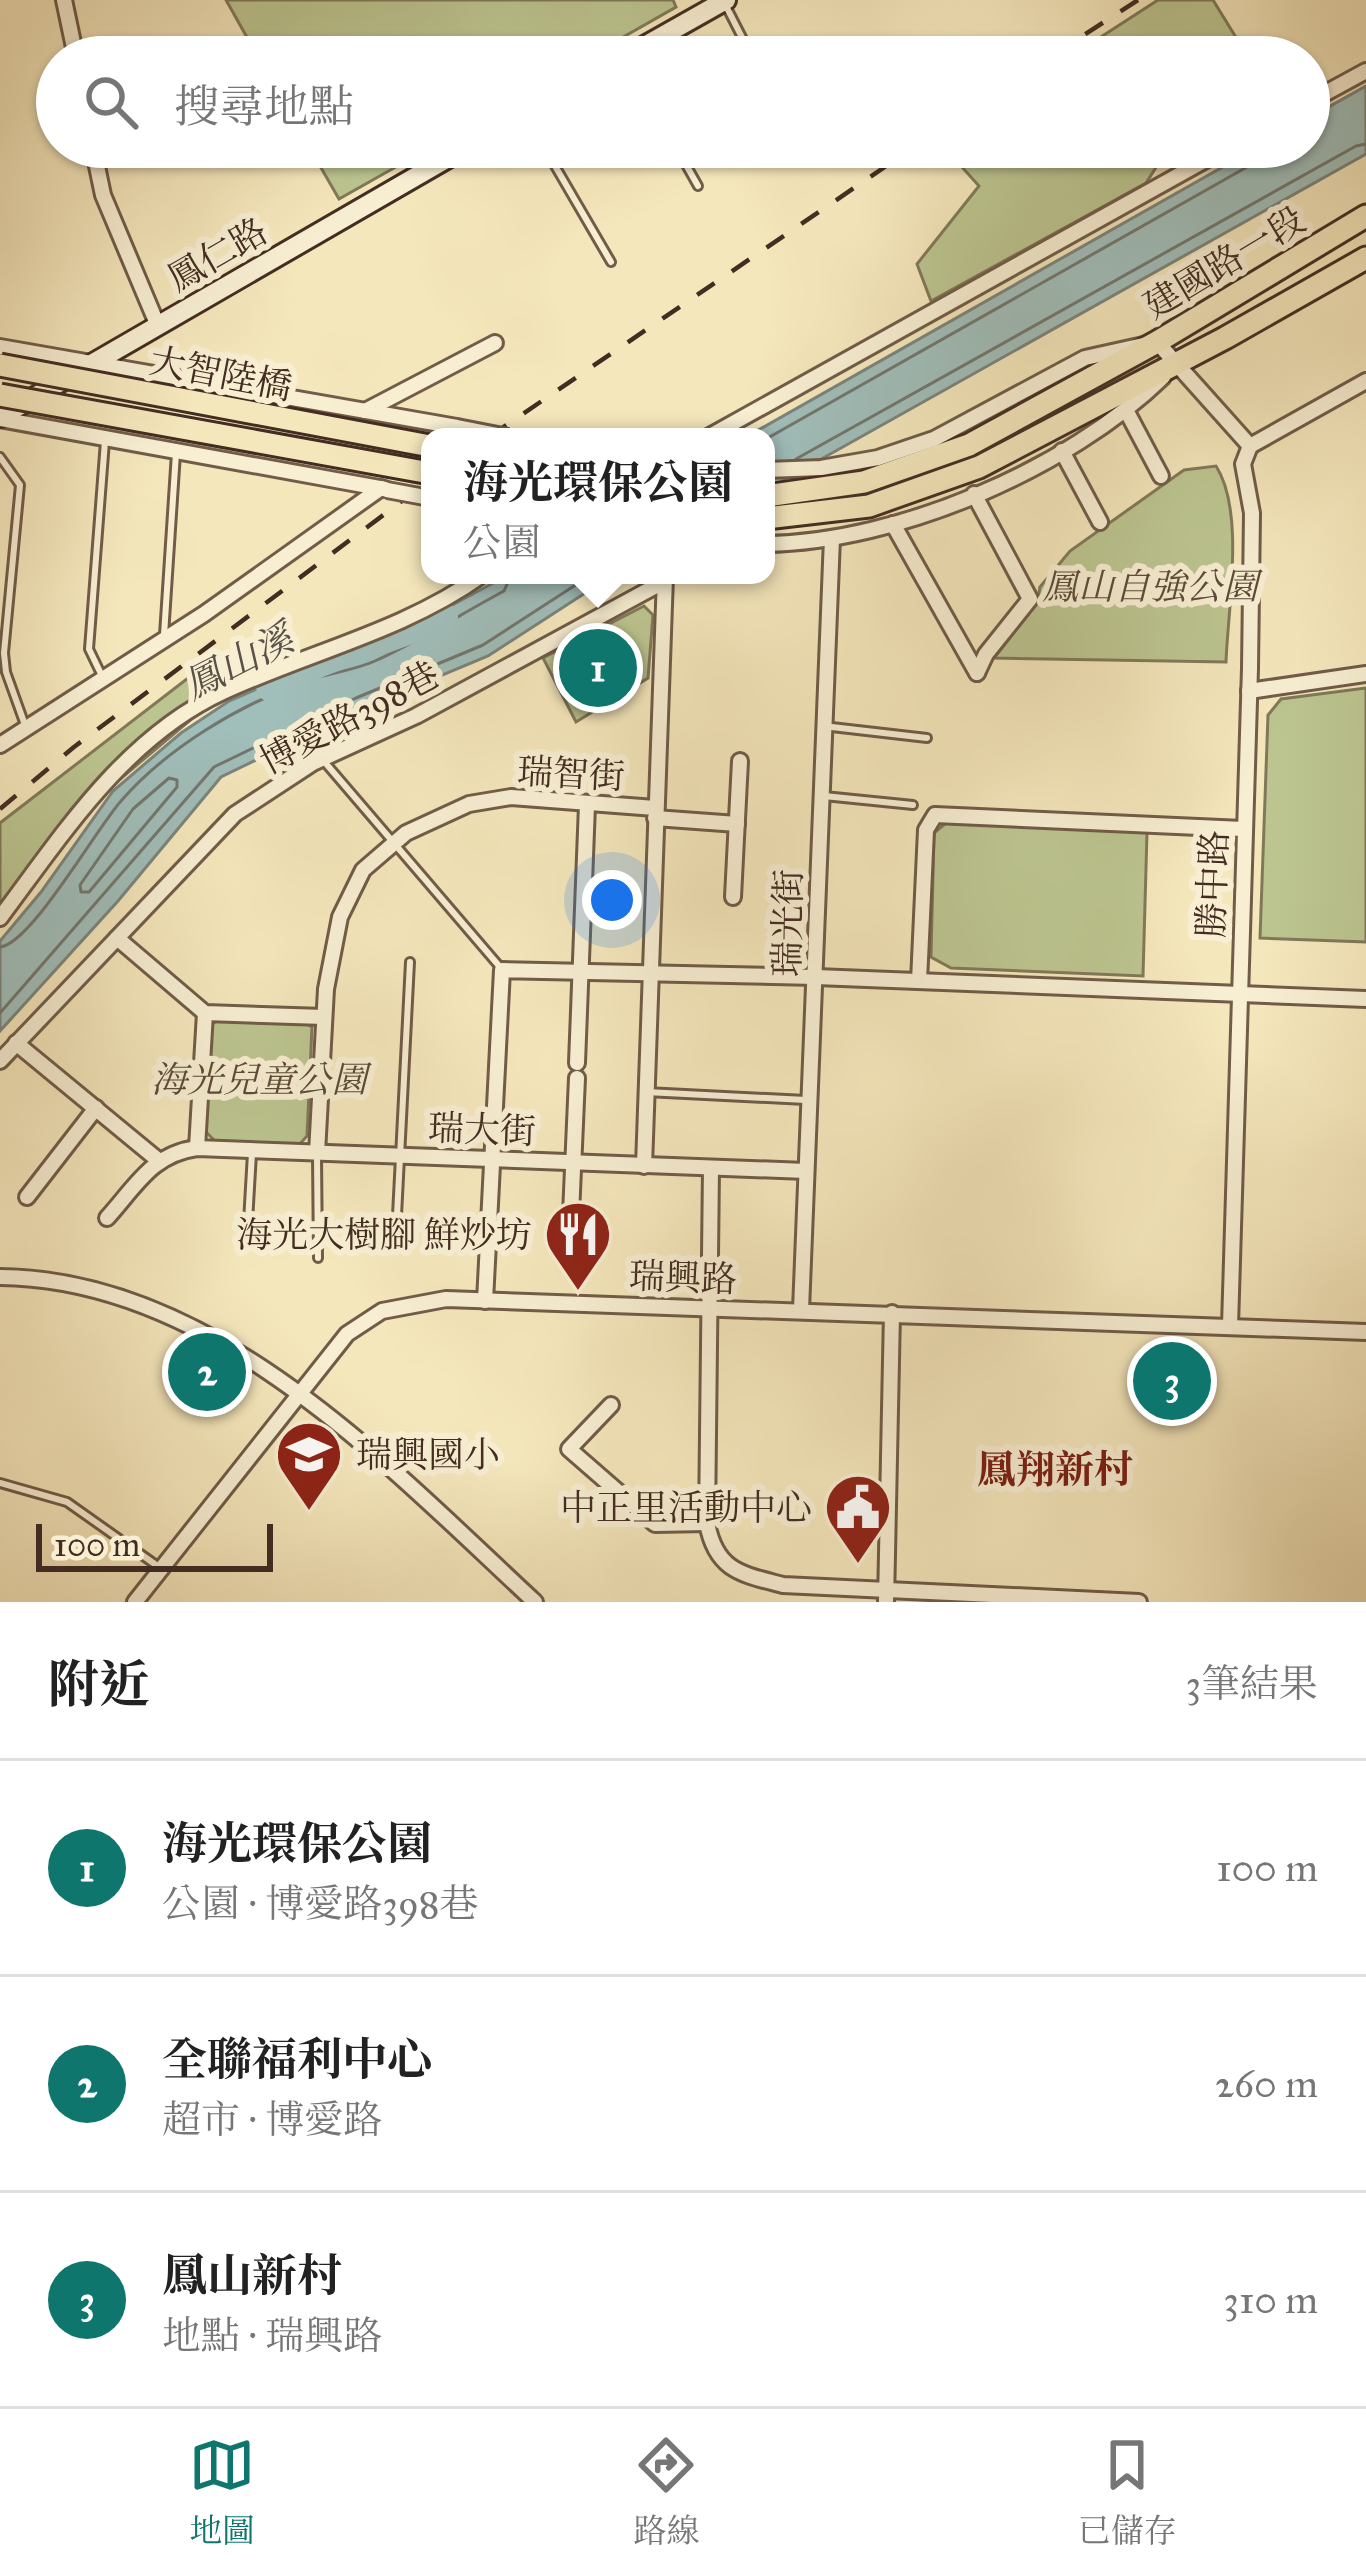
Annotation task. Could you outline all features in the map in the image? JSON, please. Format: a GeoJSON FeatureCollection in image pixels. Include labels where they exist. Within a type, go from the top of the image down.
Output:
{"type":"FeatureCollection","features":[{"type":"Feature","properties":{"kind":"main road","name":"建國路一段"},"geometry":{"type":"LineString","coordinates":[[775,495],[864,482],[969,445],[1157,342],[1366,215]]}},
{"type":"Feature","properties":{"kind":"main road","name":"建國路一段"},"geometry":{"type":"LineString","coordinates":[[775,517],[869,506],[979,467],[1366,258]]}},
{"type":"Feature","properties":{"kind":"main road","name":"大智陸橋"},"geometry":{"type":"LineString","coordinates":[[0,365],[421,444]]}},
{"type":"Feature","properties":{"kind":"main road","name":"大智陸橋"},"geometry":{"type":"LineString","coordinates":[[0,395],[421,471]]}},
{"type":"Feature","properties":{"kind":"street"},"geometry":{"type":"LineString","coordinates":[[64,0],[72,36]]}},
{"type":"Feature","properties":{"kind":"street"},"geometry":{"type":"LineString","coordinates":[[662,36],[725,0]]}},
{"type":"Feature","properties":{"kind":"street"},"geometry":{"type":"LineString","coordinates":[[1330,90],[1366,70]]}},
{"type":"Feature","properties":{"kind":"street"},"geometry":{"type":"LineString","coordinates":[[98,168],[103,195],[158,326]]}},
{"type":"Feature","properties":{"kind":"street","name":"鳳仁路"},"geometry":{"type":"LineString","coordinates":[[0,418],[431,168]]}},
{"type":"Feature","properties":{"kind":"street"},"geometry":{"type":"LineString","coordinates":[[724,428],[1191,168]]}},
{"type":"Feature","properties":{"kind":"street"},"geometry":{"type":"LineString","coordinates":[[775,470],[878,458],[934,440],[1085,358],[1157,342],[1250,446],[1366,381]]}},
{"type":"Feature","properties":{"kind":"street"},"geometry":{"type":"LineString","coordinates":[[365,411],[495,343]]}},
{"type":"Feature","properties":{"kind":"street"},"geometry":{"type":"LineString","coordinates":[[0,347],[462,428]]}},
{"type":"Feature","properties":{"kind":"street"},"geometry":{"type":"LineString","coordinates":[[775,543],[832,538],[893,524],[974,494],[1062,451],[1126,410],[1177,363]]}},
{"type":"Feature","properties":{"kind":"street"},"geometry":{"type":"LineString","coordinates":[[1126,410],[1161,476]]}},
{"type":"Feature","properties":{"kind":"street"},"geometry":{"type":"LineString","coordinates":[[0,418],[421,496]]}},
{"type":"Feature","properties":{"kind":"street","name":"勝中路"},"geometry":{"type":"LineString","coordinates":[[1230,1326],[1250,691],[1252,513],[1243,464],[1250,446]]}},
{"type":"Feature","properties":{"kind":"street"},"geometry":{"type":"LineString","coordinates":[[1062,451],[1100,522]]}},
{"type":"Feature","properties":{"kind":"street"},"geometry":{"type":"LineString","coordinates":[[0,746],[102,676],[205,614],[384,489]]}},
{"type":"Feature","properties":{"kind":"street"},"geometry":{"type":"LineString","coordinates":[[893,524],[977,673],[986,654],[1030,599],[974,494]]}},
{"type":"Feature","properties":{"kind":"street","name":"瑞光街"},"geometry":{"type":"LineString","coordinates":[[801,1310],[832,538]]}},
{"type":"Feature","properties":{"kind":"street"},"geometry":{"type":"LineString","coordinates":[[0,918],[109,776],[181,718],[219,694],[411,618],[467,584]]}},
{"type":"Feature","properties":{"kind":"street","name":"博愛路398巷"},"geometry":{"type":"LineString","coordinates":[[0,1061],[235,814],[322,759],[416,716],[654,584]]}},
{"type":"Feature","properties":{"kind":"street"},"geometry":{"type":"LineString","coordinates":[[665,584],[655,813],[737,824]]}},
{"type":"Feature","properties":{"kind":"street"},"geometry":{"type":"LineString","coordinates":[[1250,691],[1366,674]]}},
{"type":"Feature","properties":{"kind":"street"},"geometry":{"type":"LineString","coordinates":[[734,897],[740,761]]}},
{"type":"Feature","properties":{"kind":"street","name":"瑞智街"},"geometry":{"type":"LineString","coordinates":[[317,1153],[326,989],[340,917],[363,870],[406,833],[469,804],[511,797],[655,813],[644,1166]]}},
{"type":"Feature","properties":{"kind":"street"},"geometry":{"type":"LineString","coordinates":[[570,1238],[587,805]]}},
{"type":"Feature","properties":{"kind":"street"},"geometry":{"type":"LineString","coordinates":[[919,981],[926,830],[935,815],[1244,829]]}},
{"type":"Feature","properties":{"kind":"street"},"geometry":{"type":"LineString","coordinates":[[117,938],[205,1013],[325,1017]]}},
{"type":"Feature","properties":{"kind":"street"},"geometry":{"type":"LineString","coordinates":[[485,1301],[502,970],[816,976],[1366,999]]}},
{"type":"Feature","properties":{"kind":"street"},"geometry":{"type":"LineString","coordinates":[[197,1148],[205,1013]]}},
{"type":"Feature","properties":{"kind":"street"},"geometry":{"type":"LineString","coordinates":[[16,1042],[158,1160],[107,1218]]}},
{"type":"Feature","properties":{"kind":"street"},"geometry":{"type":"LineString","coordinates":[[27,1197],[96,1108]]}},
{"type":"Feature","properties":{"kind":"street","name":"瑞大街"},"geometry":{"type":"LineString","coordinates":[[158,1160],[172,1151],[197,1148],[806,1171]]}},
{"type":"Feature","properties":{"kind":"street"},"geometry":{"type":"LineString","coordinates":[[711,1168],[707,1523],[712,1550],[736,1573],[783,1586],[886,1595],[1139,1602]]}},
{"type":"Feature","properties":{"kind":"street"},"geometry":{"type":"LineString","coordinates":[[0,1276],[76,1285],[140,1304],[195,1328],[301,1395],[348,1432],[535,1602]]}},
{"type":"Feature","properties":{"kind":"street","name":"瑞興路"},"geometry":{"type":"LineString","coordinates":[[135,1602],[347,1334],[382,1310],[446,1299],[1366,1333]]}},
{"type":"Feature","properties":{"kind":"street"},"geometry":{"type":"LineString","coordinates":[[886,1595],[892,1313]]}},
{"type":"Feature","properties":{"kind":"street"},"geometry":{"type":"LineString","coordinates":[[611,1405],[569,1449],[655,1524],[707,1523]]}},
{"type":"Feature","properties":{"kind":"lane"},"geometry":{"type":"LineString","coordinates":[[725,0],[742,36]]}},
{"type":"Feature","properties":{"kind":"lane"},"geometry":{"type":"LineString","coordinates":[[556,168],[611,262]]}},
{"type":"Feature","properties":{"kind":"lane"},"geometry":{"type":"LineString","coordinates":[[688,168],[698,186]]}},
{"type":"Feature","properties":{"kind":"lane"},"geometry":{"type":"LineString","coordinates":[[102,676],[89,649],[105,441]]}},
{"type":"Feature","properties":{"kind":"lane"},"geometry":{"type":"LineString","coordinates":[[164,638],[176,453]]}},
{"type":"Feature","properties":{"kind":"lane"},"geometry":{"type":"LineString","coordinates":[[0,457],[13,472],[21,495],[4,653],[26,728]]}},
{"type":"Feature","properties":{"kind":"lane"},"geometry":{"type":"LineString","coordinates":[[823,726],[927,738]]}},
{"type":"Feature","properties":{"kind":"lane"},"geometry":{"type":"LineString","coordinates":[[322,759],[502,970]]}},
{"type":"Feature","properties":{"kind":"lane"},"geometry":{"type":"LineString","coordinates":[[820,795],[913,805]]}},
{"type":"Feature","properties":{"kind":"lane"},"geometry":{"type":"LineString","coordinates":[[396,1235],[410,962]]}},
{"type":"Feature","properties":{"kind":"lane"},"geometry":{"type":"LineString","coordinates":[[646,1092],[810,1100]]}},
{"type":"Feature","properties":{"kind":"lane"},"geometry":{"type":"LineString","coordinates":[[247,1239],[252,1150]]}},
{"type":"Feature","properties":{"kind":"lane"},"geometry":{"type":"LineString","coordinates":[[317,1153],[318,1258]]}},
{"type":"Feature","properties":{"kind":"lane"},"geometry":{"type":"LineString","coordinates":[[0,1483],[67,1502],[160,1568]]}},
{"type":"Feature","properties":{"kind":"green space"},"geometry":{"type":"Polygon","coordinates":[[[226,0],[673,0],[676,7],[625,36],[246,36],[226,0]]]}},
{"type":"Feature","properties":{"kind":"green space"},"geometry":{"type":"Polygon","coordinates":[[[1158,0],[1213,0],[1235,36],[1102,36],[1158,0]]]}},
{"type":"Feature","properties":{"kind":"green space"},"geometry":{"type":"Polygon","coordinates":[[[321,168],[394,168],[339,199],[321,168]]]}},
{"type":"Feature","properties":{"kind":"green space"},"geometry":{"type":"Polygon","coordinates":[[[963,168],[1156,168],[1146,183],[931,301],[917,264],[979,186],[963,168]]]}},
{"type":"Feature","properties":{"kind":"green space","name":"鳳山自強公園"},"geometry":{"type":"Polygon","coordinates":[[[1216,466],[1225,485],[1232,533],[1226,662],[994,658],[1037,603],[1040,587],[1070,551],[1184,470],[1216,466]]]}},
{"type":"Feature","properties":{"kind":"green space"},"geometry":{"type":"Polygon","coordinates":[[[644,606],[653,615],[648,678],[576,722],[543,658],[644,606]]]}},
{"type":"Feature","properties":{"kind":"green space"},"geometry":{"type":"Polygon","coordinates":[[[218,655],[225,691],[94,801],[0,915],[0,823],[218,655]]]}},
{"type":"Feature","properties":{"kind":"green space"},"geometry":{"type":"Polygon","coordinates":[[[1366,688],[1366,942],[1260,938],[1268,715],[1281,699],[1366,688]]]}},
{"type":"Feature","properties":{"kind":"green space"},"geometry":{"type":"Polygon","coordinates":[[[946,823],[1147,832],[1143,976],[951,968],[931,957],[934,833],[946,823]]]}},
{"type":"Feature","properties":{"kind":"green space","name":"海光兒童公園"},"geometry":{"type":"Polygon","coordinates":[[[222,1018],[301,1021],[312,1027],[307,1136],[299,1145],[215,1141],[205,1131],[212,1024],[222,1018]]]}},
{"type":"Feature","properties":{"kind":"water"},"geometry":{"type":"Polygon","coordinates":[[[1366,86],[1366,154],[775,485],[775,428],[762,428],[1221,168],[1330,168],[1330,106],[1366,86]]]}},
{"type":"Feature","properties":{"kind":"water"},"geometry":{"type":"Polygon","coordinates":[[[491,584],[599,584],[488,656],[361,709],[221,777],[118,901],[0,1031],[0,941],[113,791],[181,733],[229,701],[301,670],[367,651],[491,584]]]}},
{"type":"Feature","properties":{"kind":"waterway","name":"鳳山溪"},"geometry":{"type":"LineString","coordinates":[[271,687],[320,662],[443,617]]}},
{"type":"Feature","properties":{"kind":"railway"},"geometry":{"type":"LineString","coordinates":[[1082,36],[1138,0]]}},
{"type":"Feature","properties":{"kind":"railway"},"geometry":{"type":"LineString","coordinates":[[502,428],[883,168]]}},
{"type":"Feature","properties":{"kind":"railway"},"geometry":{"type":"LineString","coordinates":[[0,809],[74,747],[421,487]]}},
{"type":"Feature","properties":{"kind":"place","name":"海光環保公園"},"geometry":{"type":"Point","coordinates":[598,668]}},
{"type":"Feature","properties":{"kind":"place","name":"海光大樹腳 鮮炒坊"},"geometry":{"type":"Point","coordinates":[578,1293]}},
{"type":"Feature","properties":{"kind":"place","name":"全聯福利中心"},"geometry":{"type":"Point","coordinates":[207,1372]}},
{"type":"Feature","properties":{"kind":"place","name":"鳳山新村"},"geometry":{"type":"Point","coordinates":[1172,1381]}},
{"type":"Feature","properties":{"kind":"place","name":"瑞興國小"},"geometry":{"type":"Point","coordinates":[309,1513]}},
{"type":"Feature","properties":{"kind":"place","name":"中正里活動中心"},"geometry":{"type":"Point","coordinates":[858,1566]}},
{"type":"Feature","properties":{"kind":"district","name":"鳳翔新村"},"geometry":{"type":"Point","coordinates":[1055,1469]}}]}
